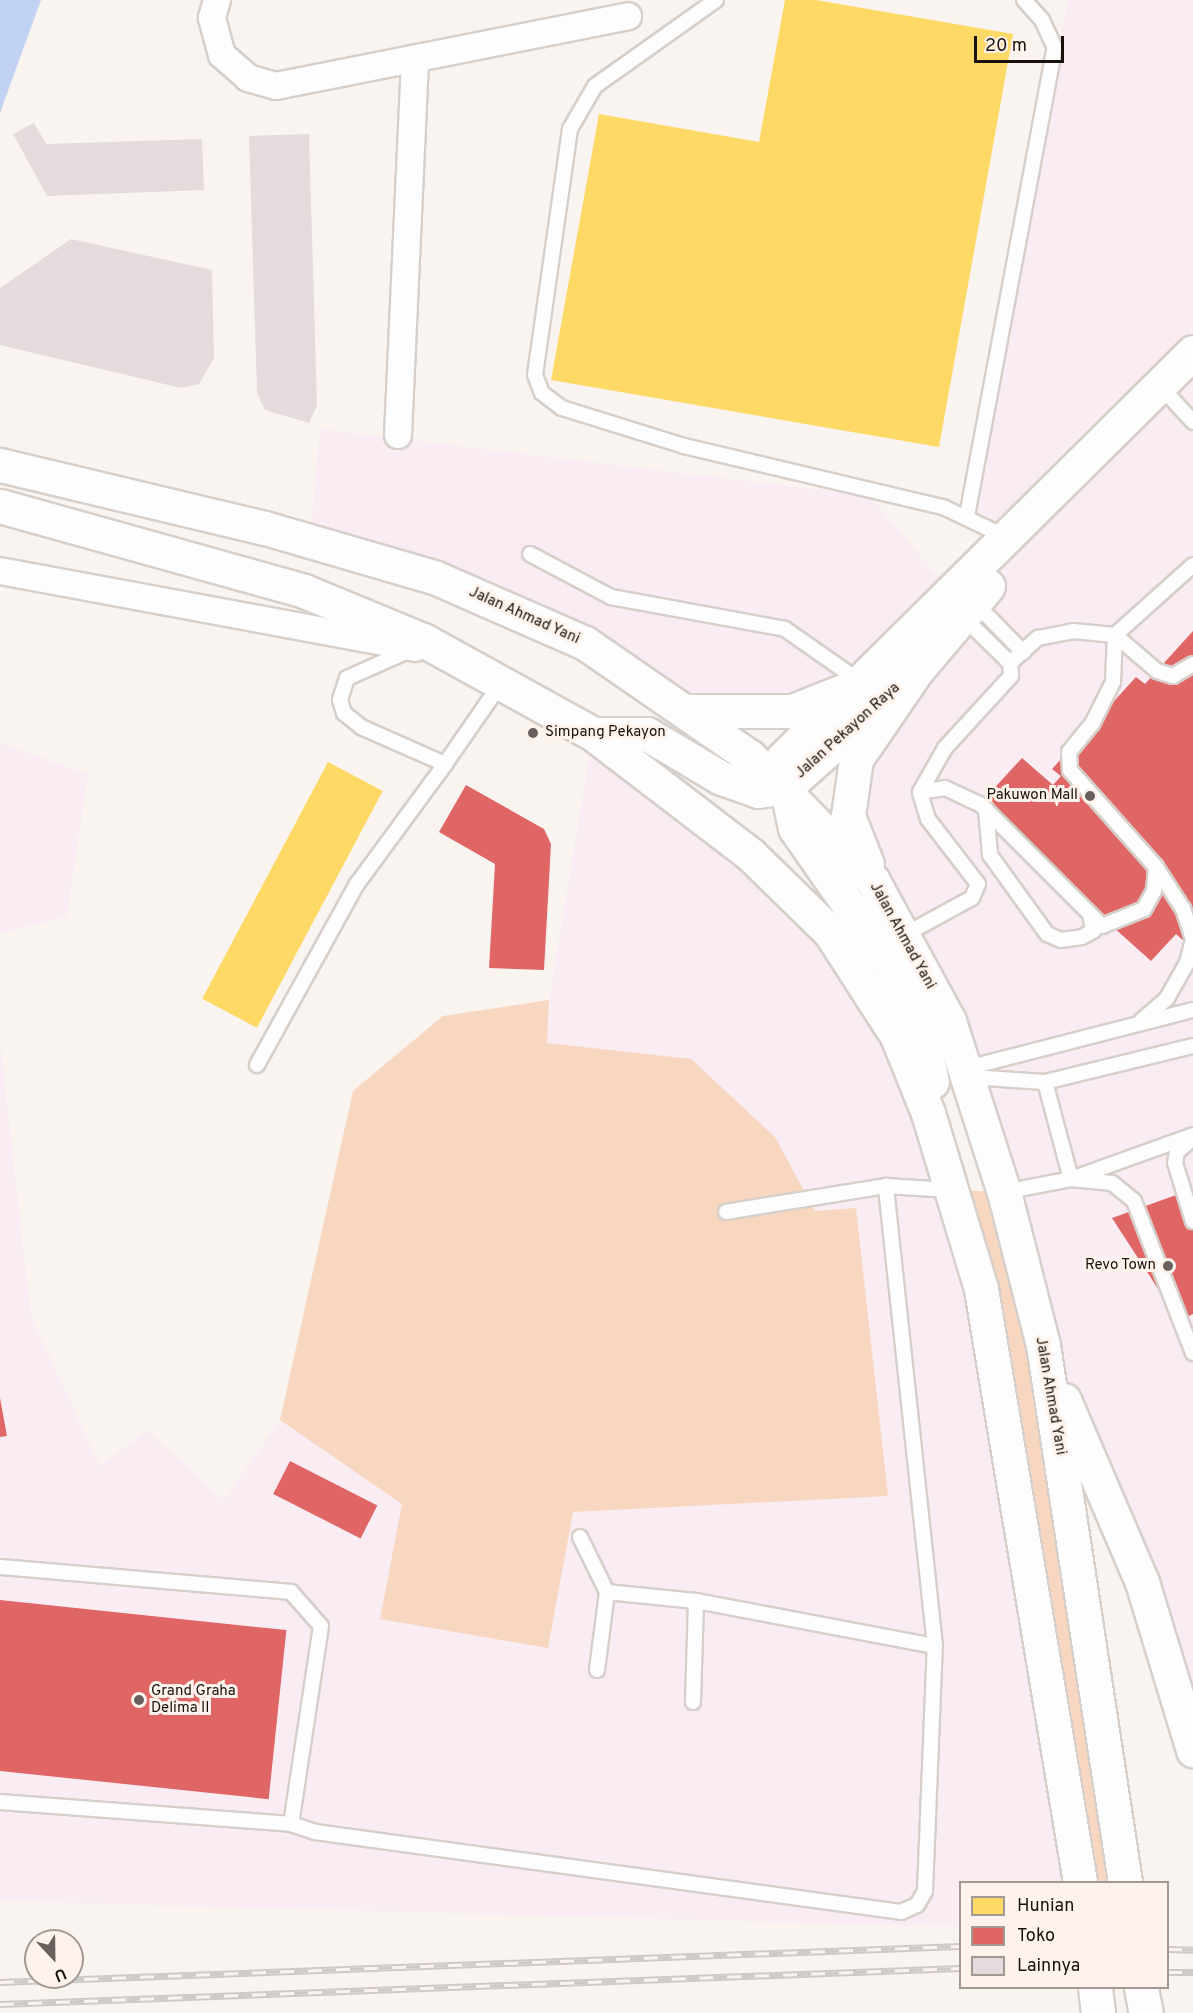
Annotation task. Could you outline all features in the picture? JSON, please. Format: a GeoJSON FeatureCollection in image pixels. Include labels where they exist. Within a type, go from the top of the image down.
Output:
{"type":"FeatureCollection","features":[{"type":"Feature","properties":{"kind":"main road","name":"Jalan Pekayon Raya"},"geometry":{"type":"LineString","coordinates":[[786,788],[917,670],[1193,353]]}},
{"type":"Feature","properties":{"kind":"main road","name":"Jalan Pekayon Raya"},"geometry":{"type":"LineString","coordinates":[[786,788],[783,758],[863,683],[1006,537],[1193,353]]}},
{"type":"Feature","properties":{"kind":"main road","name":"Jalan Ahmad Yani"},"geometry":{"type":"LineString","coordinates":[[0,465],[265,528],[434,577],[585,643],[689,711],[786,788],[873,881],[904,935],[969,1072],[1004,1192],[1043,1346],[1125,1881]]}},
{"type":"Feature","properties":{"kind":"main road"},"geometry":{"type":"LineString","coordinates":[[0,506],[304,591],[423,640],[490,681]]}},
{"type":"Feature","properties":{"kind":"main road"},"geometry":{"type":"LineString","coordinates":[[0,518],[182,563],[414,648],[490,681],[593,734],[751,855],[830,932],[897,1036],[952,1190],[981,1289],[1012,1453],[1080,1881]]}},
{"type":"Feature","properties":{"kind":"main road"},"geometry":{"type":"LineString","coordinates":[[873,881],[848,816],[856,759],[917,670]]}},
{"type":"Feature","properties":{"kind":"main road"},"geometry":{"type":"LineString","coordinates":[[689,711],[792,711],[863,683]]}},
{"type":"Feature","properties":{"kind":"main road"},"geometry":{"type":"LineString","coordinates":[[593,734],[647,734],[721,778],[758,791],[786,788],[795,828],[890,964],[919,1020],[952,1190]]}},
{"type":"Feature","properties":{"kind":"main road"},"geometry":{"type":"LineString","coordinates":[[1043,1346],[1142,1582],[1193,1750]]}},
{"type":"Feature","properties":{"kind":"main road"},"geometry":{"type":"LineString","coordinates":[[1095,1989],[1098,2013]]}},
{"type":"Feature","properties":{"kind":"main road"},"geometry":{"type":"LineString","coordinates":[[1141,1989],[1146,2013]]}},
{"type":"Feature","properties":{"kind":"street"},"geometry":{"type":"LineString","coordinates":[[217,0],[212,18],[222,55],[248,78],[276,86],[628,16]]}},
{"type":"Feature","properties":{"kind":"street"},"geometry":{"type":"LineString","coordinates":[[398,435],[415,57]]}},
{"type":"Feature","properties":{"kind":"street"},"geometry":{"type":"LineString","coordinates":[[0,570],[414,648]]}},
{"type":"Feature","properties":{"kind":"lane"},"geometry":{"type":"LineString","coordinates":[[716,0],[596,87],[570,129],[535,375],[542,393],[562,408],[684,446],[967,516],[1006,537]]}},
{"type":"Feature","properties":{"kind":"lane"},"geometry":{"type":"LineString","coordinates":[[967,516],[1055,48],[1042,20],[1024,0]]}},
{"type":"Feature","properties":{"kind":"lane"},"geometry":{"type":"LineString","coordinates":[[1162,388],[1193,422]]}},
{"type":"Feature","properties":{"kind":"lane"},"geometry":{"type":"LineString","coordinates":[[530,554],[611,597],[785,629],[863,683]]}},
{"type":"Feature","properties":{"kind":"lane"},"geometry":{"type":"LineString","coordinates":[[1137,1024],[1167,999],[1187,963],[1193,939],[1183,909],[1156,867],[1070,770],[1069,752],[1092,724],[1113,682],[1115,635],[1193,565]]}},
{"type":"Feature","properties":{"kind":"lane"},"geometry":{"type":"LineString","coordinates":[[969,610],[1023,652]]}},
{"type":"Feature","properties":{"kind":"lane"},"geometry":{"type":"LineString","coordinates":[[904,935],[972,898],[978,884],[928,819],[920,792],[945,748],[1011,676],[1010,663],[969,610]]}},
{"type":"Feature","properties":{"kind":"lane"},"geometry":{"type":"LineString","coordinates":[[1010,663],[1038,638],[1072,631],[1115,635],[1157,671],[1173,675],[1193,664]]}},
{"type":"Feature","properties":{"kind":"lane"},"geometry":{"type":"LineString","coordinates":[[414,648],[347,678],[340,700],[344,713],[361,727],[445,764]]}},
{"type":"Feature","properties":{"kind":"lane"},"geometry":{"type":"LineString","coordinates":[[256,1065],[357,884],[445,764],[490,681]]}},
{"type":"Feature","properties":{"kind":"lane"},"geometry":{"type":"LineString","coordinates":[[920,792],[945,788],[986,809],[1102,926],[1144,909],[1154,891],[1156,867]]}},
{"type":"Feature","properties":{"kind":"lane"},"geometry":{"type":"LineString","coordinates":[[986,809],[990,855],[1047,934],[1061,940],[1082,937],[1093,931],[1090,914]]}},
{"type":"Feature","properties":{"kind":"lane"},"geometry":{"type":"LineString","coordinates":[[969,1072],[1193,1010]]}},
{"type":"Feature","properties":{"kind":"lane"},"geometry":{"type":"LineString","coordinates":[[969,1072],[1045,1082],[1193,1046]]}},
{"type":"Feature","properties":{"kind":"lane"},"geometry":{"type":"LineString","coordinates":[[1045,1082],[1071,1179]]}},
{"type":"Feature","properties":{"kind":"lane"},"geometry":{"type":"LineString","coordinates":[[1004,1192],[1071,1179],[1193,1137]]}},
{"type":"Feature","properties":{"kind":"lane"},"geometry":{"type":"LineString","coordinates":[[1193,1137],[1177,1152],[1175,1163],[1193,1221]]}},
{"type":"Feature","properties":{"kind":"lane"},"geometry":{"type":"LineString","coordinates":[[1071,1179],[1112,1183],[1134,1201],[1193,1353]]}},
{"type":"Feature","properties":{"kind":"lane"},"geometry":{"type":"LineString","coordinates":[[726,1212],[885,1186],[952,1190]]}},
{"type":"Feature","properties":{"kind":"lane"},"geometry":{"type":"LineString","coordinates":[[0,1802],[291,1824],[315,1832],[901,1912],[917,1905],[925,1891],[935,1646],[885,1186]]}},
{"type":"Feature","properties":{"kind":"lane"},"geometry":{"type":"LineString","coordinates":[[580,1537],[607,1592],[597,1670]]}},
{"type":"Feature","properties":{"kind":"lane"},"geometry":{"type":"LineString","coordinates":[[0,1567],[291,1592],[321,1626],[291,1824]]}},
{"type":"Feature","properties":{"kind":"lane"},"geometry":{"type":"LineString","coordinates":[[607,1592],[696,1601],[935,1646]]}},
{"type":"Feature","properties":{"kind":"lane"},"geometry":{"type":"LineString","coordinates":[[693,1702],[696,1601]]}},
{"type":"Feature","properties":{"kind":"shaded area"},"geometry":{"type":"Polygon","coordinates":[[[1068,0],[1193,0],[1193,352],[1006,537],[967,516],[1068,0]]]}},
{"type":"Feature","properties":{"kind":"shaded area","name":"Pakuwon Mall"},"geometry":{"type":"Polygon","coordinates":[[[1193,354],[1193,1750],[1071,1416],[1004,1192],[873,881],[856,759],[997,576],[1193,354]]]}},
{"type":"Feature","properties":{"kind":"shaded area"},"geometry":{"type":"Polygon","coordinates":[[[320,429],[870,496],[953,594],[863,683],[689,711],[585,643],[310,540],[320,429]]]}},
{"type":"Feature","properties":{"kind":"shaded area"},"geometry":{"type":"Polygon","coordinates":[[[593,734],[830,932],[937,1146],[1080,1881],[959,1881],[959,1927],[0,1901],[0,1042],[31,1316],[100,1466],[147,1430],[224,1500],[280,1420],[353,1091],[443,1016],[549,1000],[593,734]]]}},
{"type":"Feature","properties":{"kind":"shaded area"},"geometry":{"type":"Polygon","coordinates":[[[0,743],[88,774],[67,917],[0,933],[0,743]]]}},
{"type":"Feature","properties":{"kind":"shaded area"},"geometry":{"type":"Polygon","coordinates":[[[549,1000],[547,1043],[691,1059],[775,1137],[815,1211],[856,1208],[888,1496],[573,1512],[548,1648],[380,1619],[402,1504],[280,1420],[353,1091],[443,1016],[549,1000]]]}},
{"type":"Feature","properties":{"kind":"shaded area"},"geometry":{"type":"Polygon","coordinates":[[[952,1190],[1004,1192],[1125,1881],[1080,1881],[952,1190]]]}},
{"type":"Feature","properties":{"kind":"water"},"geometry":{"type":"Polygon","coordinates":[[[0,0],[41,0],[0,113],[0,0]]]}},
{"type":"Feature","properties":{"kind":"building: Hunian"},"geometry":{"type":"Polygon","coordinates":[[[785,0],[816,0],[1013,34],[939,447],[551,380],[599,114],[759,142],[785,0]]]}},
{"type":"Feature","properties":{"kind":"building: Hunian"},"geometry":{"type":"Polygon","coordinates":[[[328,762],[383,791],[257,1028],[202,999],[328,762]]]}},
{"type":"Feature","properties":{"kind":"building: Toko","name":"Pakuwon Mall"},"geometry":{"type":"Polygon","coordinates":[[[1193,631],[1193,949],[1176,934],[1151,961],[978,806],[1022,758],[1053,785],[1061,776],[1052,769],[1136,677],[1145,684],[1193,631]]]}},
{"type":"Feature","properties":{"kind":"building: Toko"},"geometry":{"type":"Polygon","coordinates":[[[466,785],[544,829],[551,844],[544,970],[489,968],[495,864],[439,832],[466,785]]]}},
{"type":"Feature","properties":{"kind":"building: Toko","name":"Revo Town"},"geometry":{"type":"Polygon","coordinates":[[[1193,1189],[1193,1314],[1179,1321],[1112,1218],[1193,1189]]]}},
{"type":"Feature","properties":{"kind":"building: Toko"},"geometry":{"type":"Polygon","coordinates":[[[0,1398],[7,1436],[0,1437],[0,1398]]]}},
{"type":"Feature","properties":{"kind":"building: Toko"},"geometry":{"type":"Polygon","coordinates":[[[290,1461],[377,1505],[361,1538],[273,1494],[290,1461]]]}},
{"type":"Feature","properties":{"kind":"building: Toko","name":"Grand Graha Delima II"},"geometry":{"type":"Polygon","coordinates":[[[0,1600],[286,1630],[269,1799],[0,1771],[0,1600]]]}},
{"type":"Feature","properties":{"kind":"building: Lainnya"},"geometry":{"type":"Polygon","coordinates":[[[34,123],[46,144],[202,139],[204,190],[47,196],[13,134],[34,123]]]}},
{"type":"Feature","properties":{"kind":"building: Lainnya"},"geometry":{"type":"Polygon","coordinates":[[[309,134],[317,405],[309,423],[265,410],[257,393],[249,136],[309,134]]]}},
{"type":"Feature","properties":{"kind":"building: Lainnya"},"geometry":{"type":"Polygon","coordinates":[[[71,239],[212,270],[214,358],[199,384],[181,388],[0,345],[0,288],[71,239]]]}},
{"type":"Feature","properties":{"kind":"railway"},"geometry":{"type":"LineString","coordinates":[[0,1982],[959,1946]]}},
{"type":"Feature","properties":{"kind":"railway"},"geometry":{"type":"LineString","coordinates":[[1169,1949],[1193,1950]]}},
{"type":"Feature","properties":{"kind":"railway"},"geometry":{"type":"LineString","coordinates":[[0,2004],[959,1968]]}},
{"type":"Feature","properties":{"kind":"railway"},"geometry":{"type":"LineString","coordinates":[[1169,1972],[1193,1972]]}},
{"type":"Feature","properties":{"kind":"place","name":"Simpang Pekayon"},"geometry":{"type":"Point","coordinates":[533,733]}},
{"type":"Feature","properties":{"kind":"place","name":"Pakuwon Mall"},"geometry":{"type":"Point","coordinates":[1090,796]}},
{"type":"Feature","properties":{"kind":"place","name":"Revo Town"},"geometry":{"type":"Point","coordinates":[1168,1266]}},
{"type":"Feature","properties":{"kind":"place","name":"Grand Graha Delima II"},"geometry":{"type":"Point","coordinates":[139,1700]}}]}
